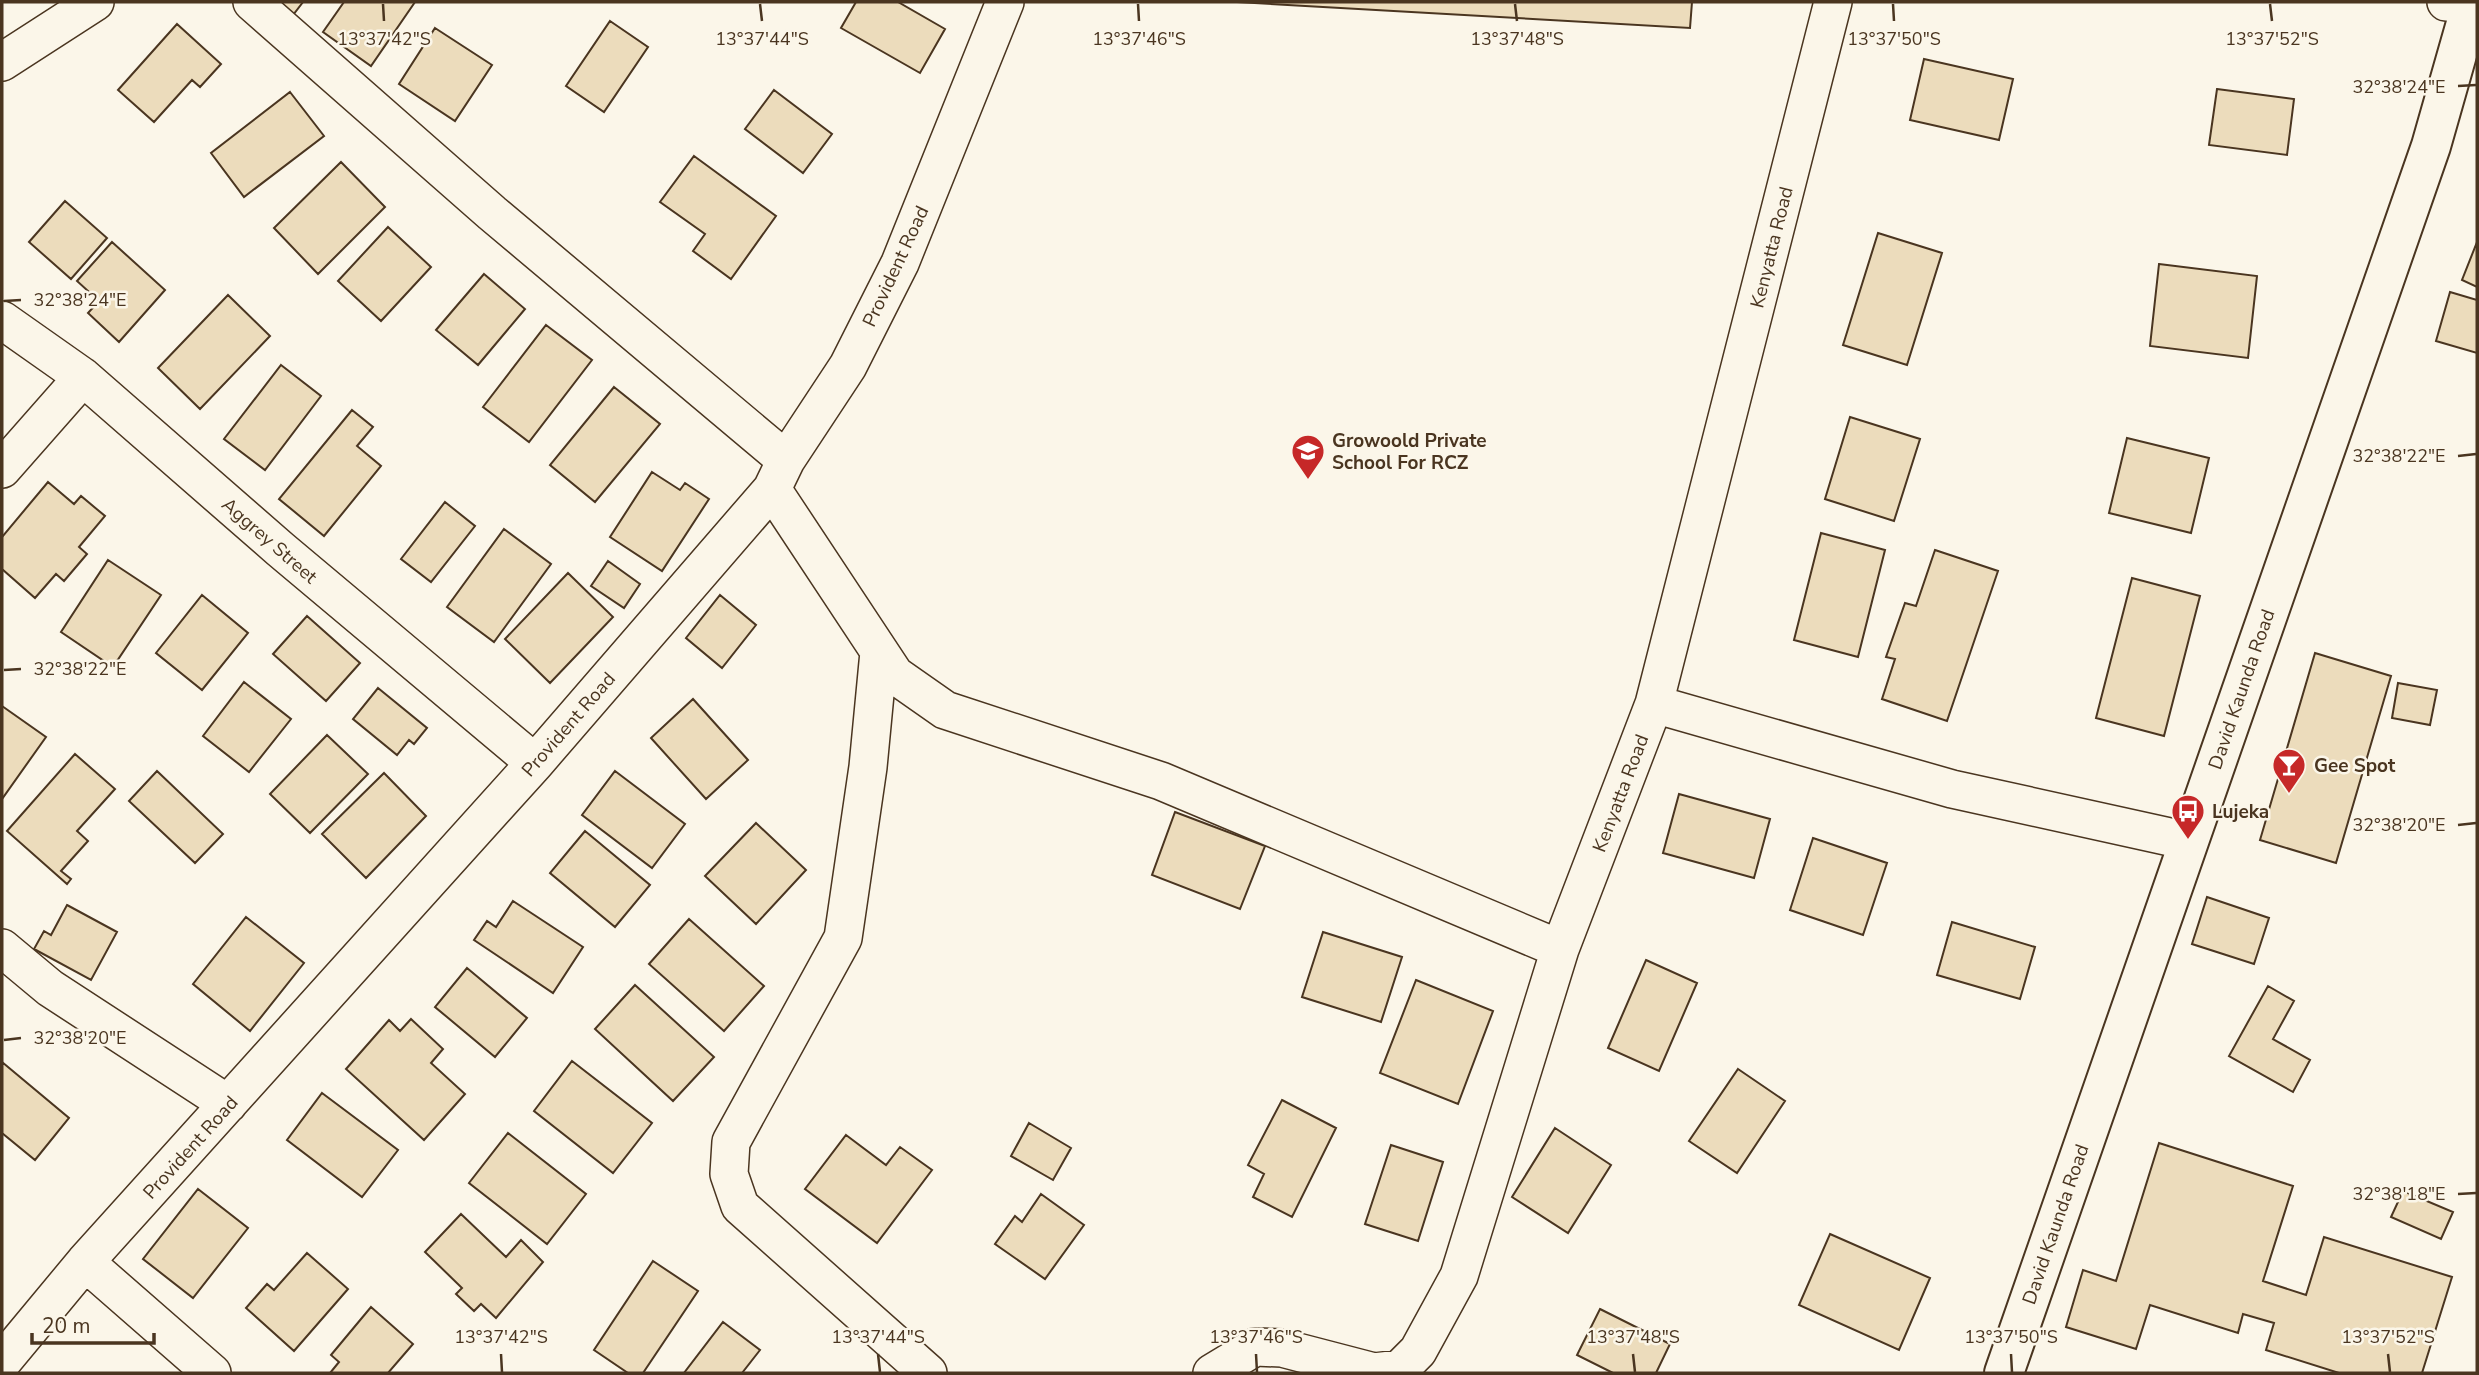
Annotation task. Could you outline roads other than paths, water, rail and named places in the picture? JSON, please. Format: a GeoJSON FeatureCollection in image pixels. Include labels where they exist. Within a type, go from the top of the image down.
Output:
{"type":"FeatureCollection","features":[{"type":"Feature","properties":{"kind":"street"},"geometry":{"type":"LineString","coordinates":[[2,62],[95,2]]}},
{"type":"Feature","properties":{"kind":"street"},"geometry":{"type":"LineString","coordinates":[[252,2],[492,213],[779,475],[879,652],[895,675],[945,710],[1161,781],[1560,948]]}},
{"type":"Feature","properties":{"kind":"street","name":"Provident Road"},"geometry":{"type":"LineString","coordinates":[[2,1363],[85,1262],[535,763],[779,475],[848,366],[900,263],[1005,2]]}},
{"type":"Feature","properties":{"kind":"street","name":"Kenyatta Road"},"geometry":{"type":"LineString","coordinates":[[1212,1373],[1255,1347],[1282,1348],[1374,1372],[1400,1369],[1418,1351],[1459,1276],[1560,948],[1654,704],[1833,2]]}},
{"type":"Feature","properties":{"kind":"street","name":"David Kaunda Road"},"geometry":{"type":"LineString","coordinates":[[2004,1373],[2431,146],[2463,3]]}},
{"type":"Feature","properties":{"kind":"street","name":"Aggrey Street"},"geometry":{"type":"LineString","coordinates":[[2,320],[83,377],[280,550],[535,763]]}},
{"type":"Feature","properties":{"kind":"street"},"geometry":{"type":"LineString","coordinates":[[2,469],[83,377]]}},
{"type":"Feature","properties":{"kind":"street"},"geometry":{"type":"LineString","coordinates":[[879,652],[868,767],[843,938],[731,1142],[729,1174],[740,1206],[928,1373]]}},
{"type":"Feature","properties":{"kind":"street"},"geometry":{"type":"LineString","coordinates":[[1654,704],[1952,789],[2188,841]]}},
{"type":"Feature","properties":{"kind":"street"},"geometry":{"type":"LineString","coordinates":[[2,948],[50,988],[228,1104]]}},
{"type":"Feature","properties":{"kind":"street"},"geometry":{"type":"LineString","coordinates":[[85,1262],[212,1373]]}},
{"type":"Feature","properties":{"kind":"place","name":"Growoold Private School For RCZ"},"geometry":{"type":"Point","coordinates":[1308,481]}},
{"type":"Feature","properties":{"kind":"place","name":"Gee Spot"},"geometry":{"type":"Point","coordinates":[2289,795]}},
{"type":"Feature","properties":{"kind":"place","name":"Lujeka"},"geometry":{"type":"Point","coordinates":[2188,841]}}]}
